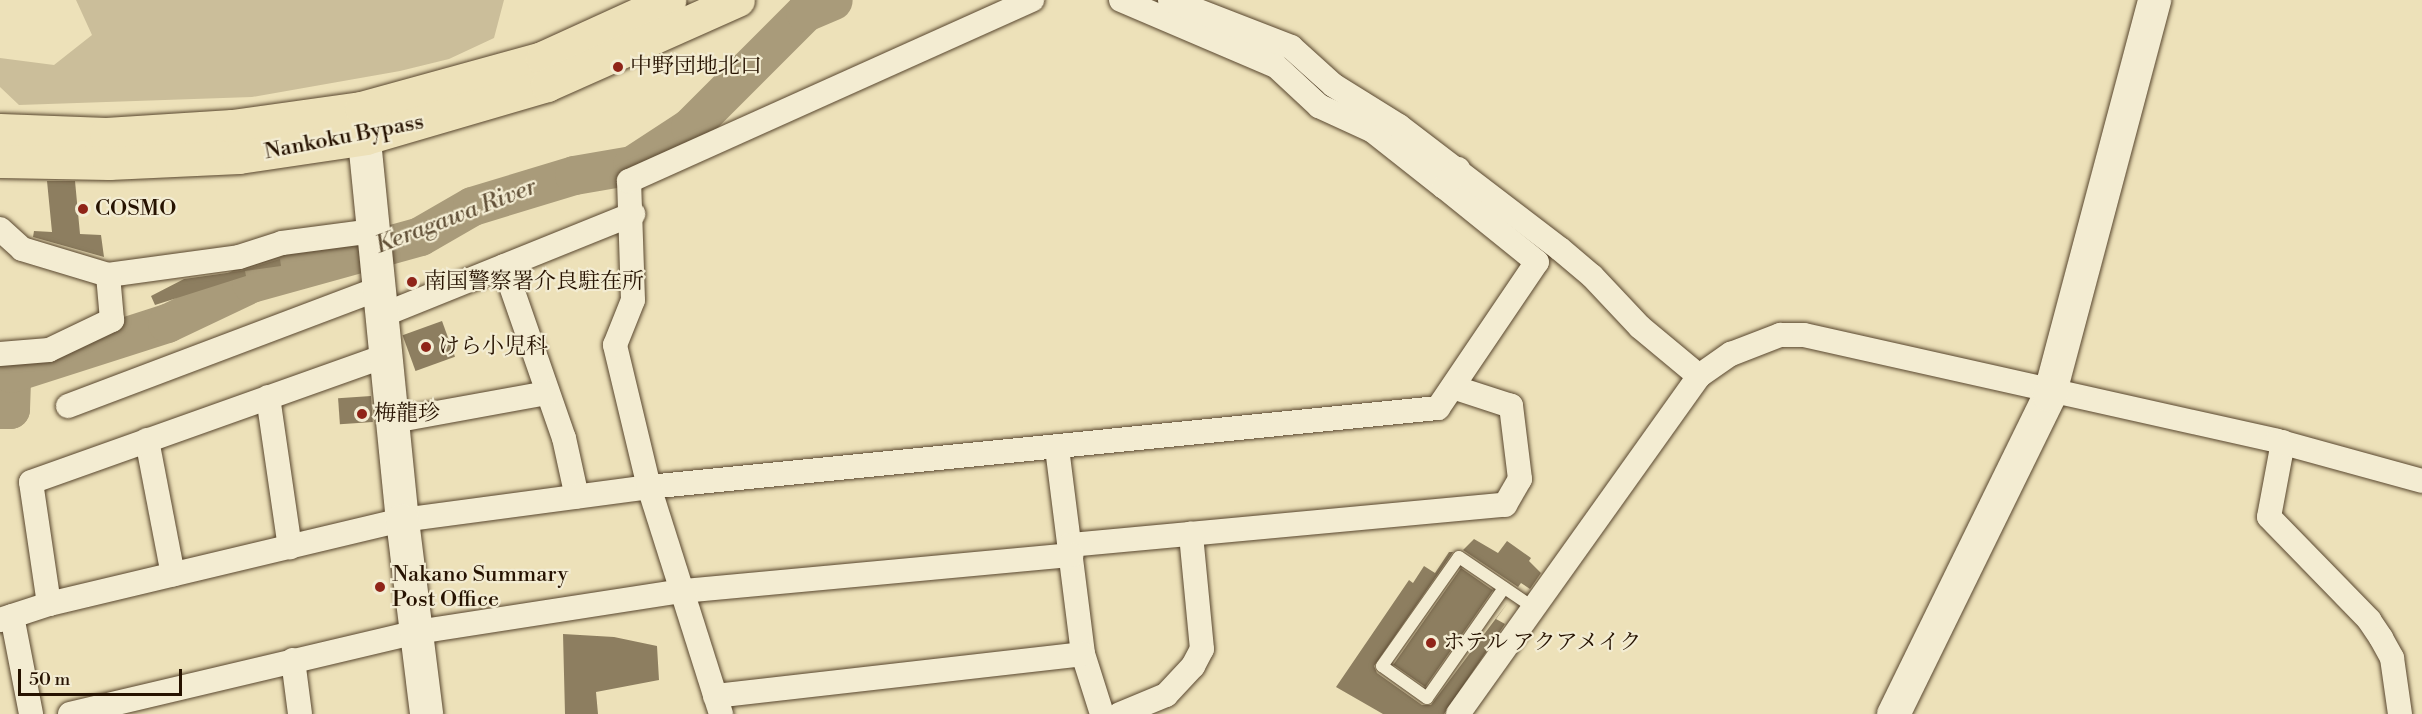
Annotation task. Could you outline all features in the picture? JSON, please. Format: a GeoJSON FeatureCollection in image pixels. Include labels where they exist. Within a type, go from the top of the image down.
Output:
{"type":"FeatureCollection","features":[{"type":"Feature","properties":{"kind":"highway","name":"Nankoku Bypass"},"geometry":{"type":"LineString","coordinates":[[364,123],[542,58],[669,0]]}},
{"type":"Feature","properties":{"kind":"highway","name":"Nankoku Bypass"},"geometry":{"type":"LineString","coordinates":[[3,146],[109,163],[239,157],[364,123],[547,85],[738,0]]}},
{"type":"Feature","properties":{"kind":"street"},"geometry":{"type":"LineString","coordinates":[[1032,0],[629,181],[633,214],[633,300],[615,345],[649,487],[718,705],[1083,654]]}},
{"type":"Feature","properties":{"kind":"street"},"geometry":{"type":"LineString","coordinates":[[1120,0],[1276,66],[1320,106],[1372,130],[1451,178],[1592,276],[1640,327],[1699,376]]}},
{"type":"Feature","properties":{"kind":"street"},"geometry":{"type":"LineString","coordinates":[[31,714],[6,618],[49,604],[402,520],[649,487],[1057,448],[1087,441],[1438,408],[1537,262],[1399,126],[1333,85],[1291,48],[1170,0]]}},
{"type":"Feature","properties":{"kind":"street"},"geometry":{"type":"LineString","coordinates":[[1893,714],[2050,390],[2154,0]]}},
{"type":"Feature","properties":{"kind":"street"},"geometry":{"type":"LineString","coordinates":[[364,123],[402,520],[426,714]]}},
{"type":"Feature","properties":{"kind":"street"},"geometry":{"type":"LineString","coordinates":[[0,229],[22,249],[108,275],[239,257],[282,243],[378,268],[504,266],[633,214]]}},
{"type":"Feature","properties":{"kind":"street"},"geometry":{"type":"LineString","coordinates":[[504,266],[564,438],[577,497]]}},
{"type":"Feature","properties":{"kind":"street"},"geometry":{"type":"LineString","coordinates":[[68,406],[378,268]]}},
{"type":"Feature","properties":{"kind":"street"},"geometry":{"type":"LineString","coordinates":[[0,354],[49,350],[112,320],[108,275]]}},
{"type":"Feature","properties":{"kind":"street"},"geometry":{"type":"LineString","coordinates":[[1458,714],[1699,376],[1756,341],[1780,334],[1803,335],[2283,442],[2422,481]]}},
{"type":"Feature","properties":{"kind":"street"},"geometry":{"type":"LineString","coordinates":[[49,604],[31,482],[387,355]]}},
{"type":"Feature","properties":{"kind":"street"},"geometry":{"type":"LineString","coordinates":[[70,714],[417,632],[683,591],[1070,550],[1191,534],[1504,505],[1520,479],[1511,406],[1453,387]]}},
{"type":"Feature","properties":{"kind":"street"},"geometry":{"type":"LineString","coordinates":[[393,421],[547,393]]}},
{"type":"Feature","properties":{"kind":"street"},"geometry":{"type":"LineString","coordinates":[[268,397],[290,547]]}},
{"type":"Feature","properties":{"kind":"street"},"geometry":{"type":"LineString","coordinates":[[147,440],[173,574]]}},
{"type":"Feature","properties":{"kind":"street"},"geometry":{"type":"LineString","coordinates":[[2283,442],[2269,517],[2369,620],[2381,638],[2392,657],[2400,714]]}},
{"type":"Feature","properties":{"kind":"street"},"geometry":{"type":"LineString","coordinates":[[1057,448],[1083,654],[1102,714]]}},
{"type":"Feature","properties":{"kind":"street"},"geometry":{"type":"LineString","coordinates":[[1120,714],[1166,695],[1193,666],[1202,649],[1191,534]]}},
{"type":"Feature","properties":{"kind":"street"},"geometry":{"type":"LineString","coordinates":[[293,660],[300,714]]}},
{"type":"Feature","properties":{"kind":"lane"},"geometry":{"type":"LineString","coordinates":[[1504,588],[1427,698],[1382,666],[1459,557],[1504,588],[1533,608]]}},
{"type":"Feature","properties":{"kind":"shaded area"},"geometry":{"type":"Polygon","coordinates":[[[76,0],[504,0],[494,38],[449,59],[400,71],[252,97],[19,105],[0,87],[0,58],[54,65],[92,35],[76,0]]]}},
{"type":"Feature","properties":{"kind":"building"},"geometry":{"type":"Polygon","coordinates":[[[47,181],[75,181],[80,234],[101,235],[104,257],[33,237],[34,231],[52,232],[47,181]]]}},
{"type":"Feature","properties":{"kind":"building"},"geometry":{"type":"Polygon","coordinates":[[[280,259],[281,266],[245,271],[246,276],[155,305],[151,296],[184,279],[241,271],[280,259]]]}},
{"type":"Feature","properties":{"kind":"building","name":"けら小児科"},"geometry":{"type":"Polygon","coordinates":[[[442,321],[455,357],[416,371],[403,335],[442,321]]]}},
{"type":"Feature","properties":{"kind":"building"},"geometry":{"type":"Polygon","coordinates":[[[371,396],[373,422],[340,424],[338,398],[371,396]]]}},
{"type":"Feature","properties":{"kind":"building"},"geometry":{"type":"Polygon","coordinates":[[[1474,539],[1498,553],[1507,541],[1531,558],[1529,561],[1541,573],[1530,589],[1521,583],[1518,587],[1463,550],[1474,539]]]}},
{"type":"Feature","properties":{"kind":"building"},"geometry":{"type":"Polygon","coordinates":[[[1449,552],[1453,552],[1374,666],[1377,673],[1422,705],[1431,705],[1509,601],[1496,619],[1505,624],[1444,714],[1383,714],[1336,687],[1409,580],[1413,583],[1424,566],[1435,573],[1449,552]]]}},
{"type":"Feature","properties":{"kind":"building"},"geometry":{"type":"Polygon","coordinates":[[[1461,568],[1493,590],[1425,687],[1393,665],[1461,568]]]}},
{"type":"Feature","properties":{"kind":"building"},"geometry":{"type":"Polygon","coordinates":[[[563,634],[614,637],[657,646],[659,680],[596,692],[598,714],[565,714],[563,634]]]}},
{"type":"Feature","properties":{"kind":"waterway","name":"Keragawa River"},"geometry":{"type":"LineString","coordinates":[[0,409],[10,409],[11,373],[167,323],[251,283],[420,236],[472,206],[574,175],[632,165],[690,127],[805,12],[833,0]]}},
{"type":"Feature","properties":{"kind":"place","name":"中野団地北口"},"geometry":{"type":"Point","coordinates":[618,67]}},
{"type":"Feature","properties":{"kind":"place","name":"COSMO"},"geometry":{"type":"Point","coordinates":[83,209]}},
{"type":"Feature","properties":{"kind":"place","name":"南国警察署介良駐在所"},"geometry":{"type":"Point","coordinates":[412,282]}},
{"type":"Feature","properties":{"kind":"place","name":"けら小児科"},"geometry":{"type":"Point","coordinates":[426,347]}},
{"type":"Feature","properties":{"kind":"place","name":"梅龍珍"},"geometry":{"type":"Point","coordinates":[362,414]}},
{"type":"Feature","properties":{"kind":"place","name":"Nakano Summary Post Office"},"geometry":{"type":"Point","coordinates":[380,587]}},
{"type":"Feature","properties":{"kind":"place","name":"ホテル アクアメイク"},"geometry":{"type":"Point","coordinates":[1431,643]}}]}
